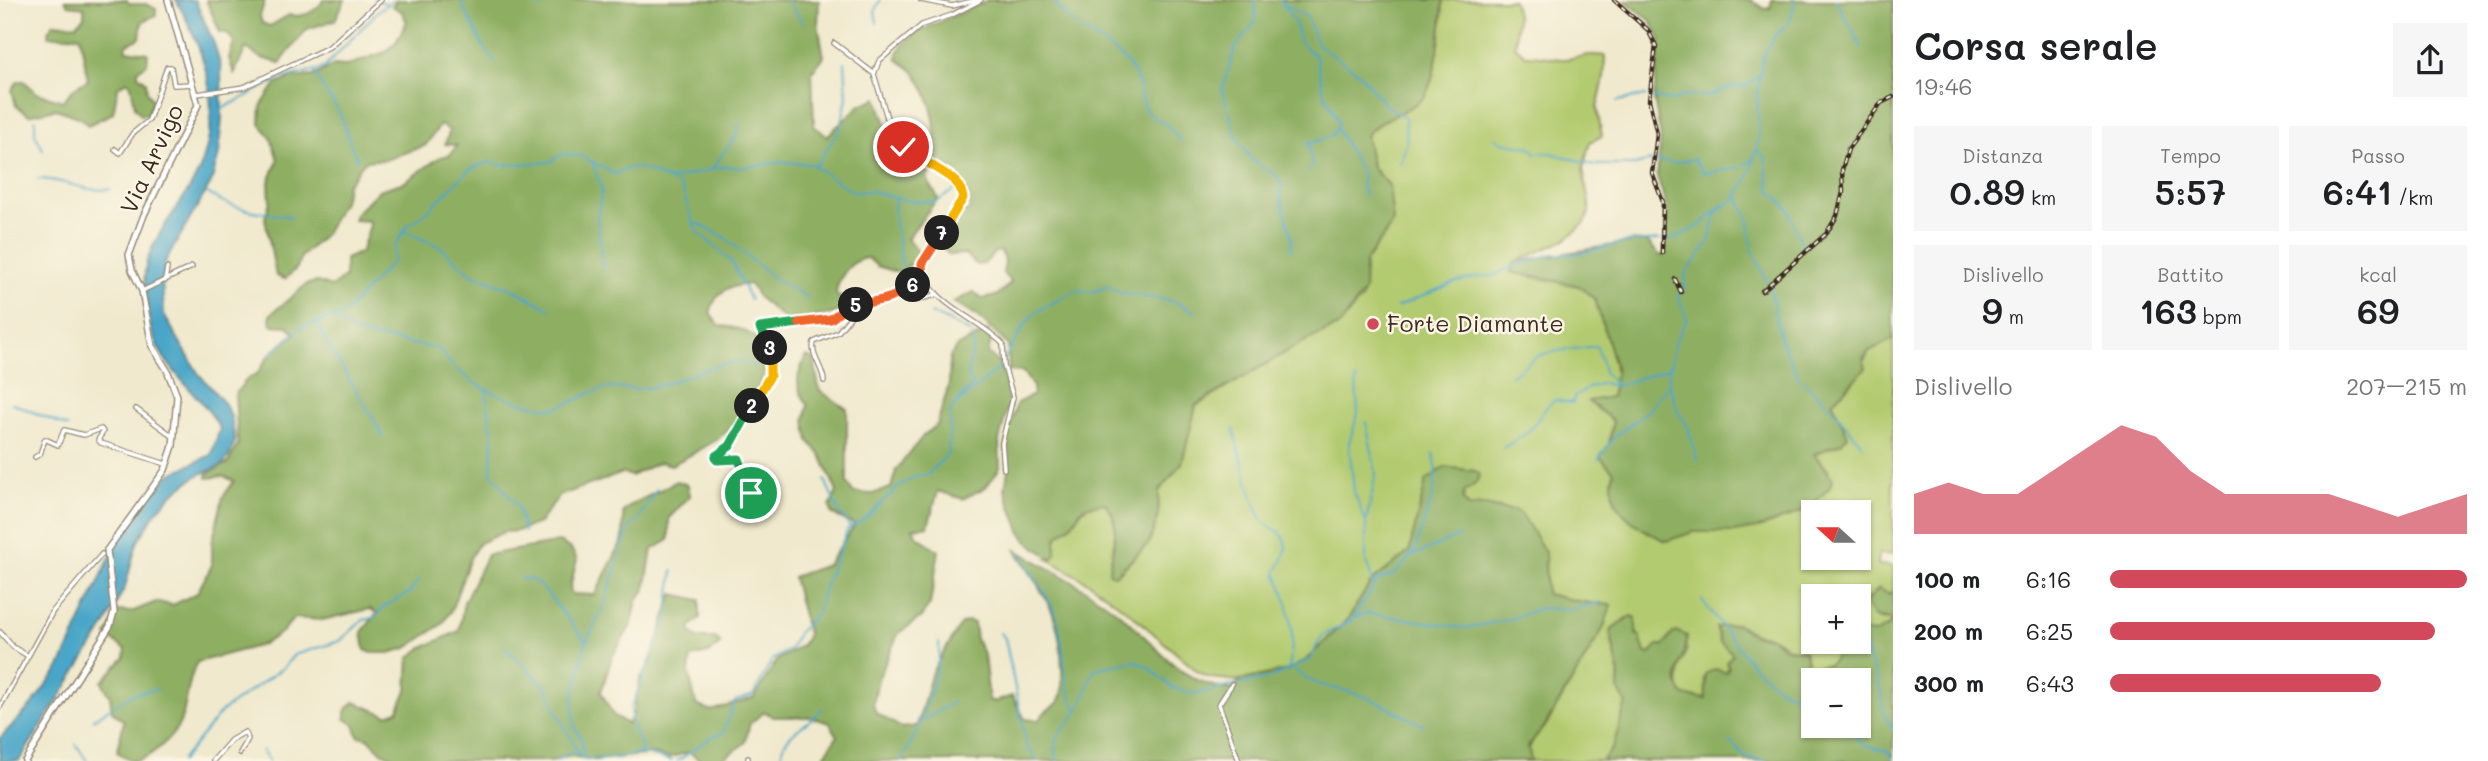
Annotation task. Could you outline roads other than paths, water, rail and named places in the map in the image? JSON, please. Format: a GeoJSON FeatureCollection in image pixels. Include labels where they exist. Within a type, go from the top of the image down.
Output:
{"type":"FeatureCollection","features":[{"type":"Feature","properties":{"kind":"main road","name":"Via Arvigo"},"geometry":{"type":"LineString","coordinates":[[168,0],[197,94],[197,110],[162,176],[130,250],[132,270],[143,291],[152,346],[174,387],[175,437],[168,465]]}},
{"type":"Feature","properties":{"kind":"main road"},"geometry":{"type":"LineString","coordinates":[[25,761],[106,634],[114,612],[106,557],[114,537],[168,465]]}},
{"type":"Feature","properties":{"kind":"street"},"geometry":{"type":"LineString","coordinates":[[197,94],[244,87],[329,47],[381,0]]}},
{"type":"Feature","properties":{"kind":"street"},"geometry":{"type":"LineString","coordinates":[[921,0],[952,6],[979,0]]}},
{"type":"Feature","properties":{"kind":"street"},"geometry":{"type":"LineString","coordinates":[[874,74],[879,61],[922,25],[951,15],[979,0]]}},
{"type":"Feature","properties":{"kind":"street"},"geometry":{"type":"LineString","coordinates":[[834,43],[874,74],[893,138],[949,176],[962,192],[960,206],[922,264],[923,277],[936,295],[972,318],[1003,344],[1004,366],[1013,397],[1002,443],[1004,469]]}},
{"type":"Feature","properties":{"kind":"street"},"geometry":{"type":"LineString","coordinates":[[114,149],[120,153],[133,133],[149,120],[167,67],[171,67],[174,85],[193,84]]}},
{"type":"Feature","properties":{"kind":"street"},"geometry":{"type":"LineString","coordinates":[[143,291],[192,267]]}},
{"type":"Feature","properties":{"kind":"street"},"geometry":{"type":"LineString","coordinates":[[165,281],[167,268]]}},
{"type":"Feature","properties":{"kind":"street"},"geometry":{"type":"LineString","coordinates":[[742,489],[751,492],[740,460],[717,460],[716,457],[730,446],[770,376],[770,350],[760,328],[831,319],[849,305],[878,299],[892,300],[923,277]]}},
{"type":"Feature","properties":{"kind":"street"},"geometry":{"type":"LineString","coordinates":[[918,300],[936,295]]}},
{"type":"Feature","properties":{"kind":"street"},"geometry":{"type":"LineString","coordinates":[[824,381],[813,344],[840,330],[860,304]]}},
{"type":"Feature","properties":{"kind":"street"},"geometry":{"type":"LineString","coordinates":[[136,409],[175,437]]}},
{"type":"Feature","properties":{"kind":"street"},"geometry":{"type":"LineString","coordinates":[[36,457],[40,454],[45,439],[58,445],[64,430],[84,435],[102,429],[103,432],[97,440],[101,443],[168,465]]}},
{"type":"Feature","properties":{"kind":"street"},"geometry":{"type":"LineString","coordinates":[[2,706],[53,611],[106,557]]}},
{"type":"Feature","properties":{"kind":"street"},"geometry":{"type":"LineString","coordinates":[[0,632],[13,647],[28,656]]}},
{"type":"Feature","properties":{"kind":"street"},"geometry":{"type":"LineString","coordinates":[[1232,684],[1219,704],[1239,761]]}},
{"type":"Feature","properties":{"kind":"street"},"geometry":{"type":"LineString","coordinates":[[213,761],[231,740],[245,732],[248,739],[240,753]]}},
{"type":"Feature","properties":{"kind":"water"},"geometry":{"type":"Polygon","coordinates":[[[176,0],[195,0],[215,46],[221,68],[222,117],[219,154],[211,183],[166,260],[162,278],[164,315],[198,373],[225,404],[231,416],[235,441],[221,466],[198,475],[173,493],[155,513],[137,543],[125,587],[105,626],[19,761],[0,761],[0,738],[30,707],[60,667],[117,542],[135,515],[169,475],[211,455],[220,429],[162,354],[150,324],[145,291],[148,257],[202,163],[211,120],[211,99],[203,59],[176,0]]]}},
{"type":"Feature","properties":{"kind":"waterway"},"geometry":{"type":"LineString","coordinates":[[374,0],[386,3]]}},
{"type":"Feature","properties":{"kind":"waterway"},"geometry":{"type":"LineString","coordinates":[[222,109],[279,79],[324,68],[379,10],[394,0]]}},
{"type":"Feature","properties":{"kind":"waterway"},"geometry":{"type":"LineString","coordinates":[[460,0],[482,44],[495,62]]}},
{"type":"Feature","properties":{"kind":"waterway"},"geometry":{"type":"LineString","coordinates":[[531,0],[541,8]]}},
{"type":"Feature","properties":{"kind":"waterway"},"geometry":{"type":"LineString","coordinates":[[787,0],[803,23]]}},
{"type":"Feature","properties":{"kind":"waterway"},"geometry":{"type":"LineString","coordinates":[[877,23],[875,10],[880,0]]}},
{"type":"Feature","properties":{"kind":"waterway"},"geometry":{"type":"LineString","coordinates":[[1053,0],[1069,20],[1127,63],[1135,75],[1147,113],[1167,125],[1180,140]]}},
{"type":"Feature","properties":{"kind":"waterway"},"geometry":{"type":"LineString","coordinates":[[1255,0],[1256,21],[1235,48],[1222,90],[1237,139],[1252,160],[1277,176],[1281,183],[1281,197],[1292,240],[1291,250]]}},
{"type":"Feature","properties":{"kind":"waterway"},"geometry":{"type":"LineString","coordinates":[[1280,0],[1295,22],[1299,41],[1316,57],[1324,93],[1339,122],[1332,136],[1307,144],[1310,147],[1312,165],[1308,170]]}},
{"type":"Feature","properties":{"kind":"waterway"},"geometry":{"type":"LineString","coordinates":[[1598,460],[1614,437],[1648,411],[1668,385],[1674,344],[1687,319],[1678,296],[1684,289],[1686,273],[1708,244],[1717,211],[1736,198],[1749,176],[1759,138],[1757,96],[1763,57],[1774,37],[1789,22],[1796,0]]}},
{"type":"Feature","properties":{"kind":"waterway"},"geometry":{"type":"LineString","coordinates":[[1836,0],[1862,48]]}},
{"type":"Feature","properties":{"kind":"waterway"},"geometry":{"type":"LineString","coordinates":[[1281,2],[1307,17],[1317,44],[1360,74],[1386,106],[1405,117],[1407,143],[1400,163]]}},
{"type":"Feature","properties":{"kind":"waterway"},"geometry":{"type":"LineString","coordinates":[[815,167],[840,129],[847,98],[845,62]]}},
{"type":"Feature","properties":{"kind":"waterway"},"geometry":{"type":"LineString","coordinates":[[315,72],[340,114],[358,160]]}},
{"type":"Feature","properties":{"kind":"waterway"},"geometry":{"type":"LineString","coordinates":[[1652,97],[1672,101],[1685,95],[1710,96],[1733,86],[1745,87],[1760,74]]}},
{"type":"Feature","properties":{"kind":"waterway"},"geometry":{"type":"LineString","coordinates":[[1617,101],[1646,96]]}},
{"type":"Feature","properties":{"kind":"waterway"},"geometry":{"type":"LineString","coordinates":[[35,120],[35,134],[43,150]]}},
{"type":"Feature","properties":{"kind":"waterway"},"geometry":{"type":"LineString","coordinates":[[711,170],[736,136],[739,124]]}},
{"type":"Feature","properties":{"kind":"waterway"},"geometry":{"type":"LineString","coordinates":[[1337,129],[1363,175],[1361,186],[1365,195]]}},
{"type":"Feature","properties":{"kind":"waterway"},"geometry":{"type":"LineString","coordinates":[[1495,138],[1502,142],[1530,147],[1536,153],[1551,153],[1595,165],[1635,165],[1652,161]]}},
{"type":"Feature","properties":{"kind":"waterway"},"geometry":{"type":"LineString","coordinates":[[1757,150],[1765,157],[1770,190],[1788,208],[1802,246]]}},
{"type":"Feature","properties":{"kind":"waterway"},"geometry":{"type":"LineString","coordinates":[[269,356],[300,328],[345,313],[394,260],[394,247],[408,225],[420,218],[469,170],[488,162],[502,165],[550,162],[562,154],[581,156],[615,174],[629,168],[641,168],[669,180],[726,166],[740,168],[782,162],[811,164],[853,192],[871,191],[908,201],[936,202],[961,186]]}},
{"type":"Feature","properties":{"kind":"waterway"},"geometry":{"type":"LineString","coordinates":[[1656,161],[1675,163],[1694,159],[1703,172],[1708,173],[1741,167],[1755,158]]}},
{"type":"Feature","properties":{"kind":"waterway"},"geometry":{"type":"LineString","coordinates":[[593,164],[602,189],[597,219],[603,268]]}},
{"type":"Feature","properties":{"kind":"waterway"},"geometry":{"type":"LineString","coordinates":[[38,179],[92,189],[111,189]]}},
{"type":"Feature","properties":{"kind":"waterway"},"geometry":{"type":"LineString","coordinates":[[669,180],[681,187],[696,230],[732,262],[750,300]]}},
{"type":"Feature","properties":{"kind":"waterway"},"geometry":{"type":"LineString","coordinates":[[207,193],[237,207],[292,217]]}},
{"type":"Feature","properties":{"kind":"waterway"},"geometry":{"type":"LineString","coordinates":[[1738,196],[1749,221],[1752,249],[1768,283]]}},
{"type":"Feature","properties":{"kind":"waterway"},"geometry":{"type":"LineString","coordinates":[[895,198],[903,276]]}},
{"type":"Feature","properties":{"kind":"waterway"},"geometry":{"type":"LineString","coordinates":[[1663,240],[1671,240],[1701,225],[1723,204]]}},
{"type":"Feature","properties":{"kind":"waterway"},"geometry":{"type":"LineString","coordinates":[[697,223],[724,237],[771,276],[808,298]]}},
{"type":"Feature","properties":{"kind":"waterway"},"geometry":{"type":"LineString","coordinates":[[404,231],[439,246],[472,274],[515,290],[550,309]]}},
{"type":"Feature","properties":{"kind":"waterway"},"geometry":{"type":"LineString","coordinates":[[1397,307],[1453,283],[1493,276],[1511,267],[1553,254],[1577,254],[1627,242],[1659,240]]}},
{"type":"Feature","properties":{"kind":"waterway"},"geometry":{"type":"LineString","coordinates":[[951,409],[999,368],[1027,321],[1038,311],[1076,290],[1092,292],[1109,286],[1120,293],[1174,301],[1195,312]]}},
{"type":"Feature","properties":{"kind":"waterway"},"geometry":{"type":"LineString","coordinates":[[1770,286],[1780,338],[1798,377],[1832,408],[1863,446]]}},
{"type":"Feature","properties":{"kind":"waterway"},"geometry":{"type":"LineString","coordinates":[[677,761],[723,733],[735,701],[753,695],[772,660],[790,649],[798,633],[817,613],[825,584],[848,529],[864,520],[898,487],[918,475],[927,475],[948,454],[951,409],[972,385],[968,373],[974,344],[970,332],[931,313]]}},
{"type":"Feature","properties":{"kind":"waterway"},"geometry":{"type":"LineString","coordinates":[[334,319],[356,333],[439,349],[447,360],[478,385],[514,400],[547,408],[572,402],[603,389],[654,387],[726,364],[747,363],[757,366]]}},
{"type":"Feature","properties":{"kind":"waterway"},"geometry":{"type":"LineString","coordinates":[[316,321],[383,437]]}},
{"type":"Feature","properties":{"kind":"waterway"},"geometry":{"type":"LineString","coordinates":[[1511,375],[1544,354],[1597,346],[1605,374],[1616,384]]}},
{"type":"Feature","properties":{"kind":"waterway"},"geometry":{"type":"LineString","coordinates":[[1503,448],[1529,430],[1555,400],[1573,403],[1575,396],[1588,388],[1603,383],[1616,386],[1667,369],[1669,365]]}},
{"type":"Feature","properties":{"kind":"waterway"},"geometry":{"type":"LineString","coordinates":[[1356,379],[1358,414],[1349,443],[1354,492],[1366,522],[1366,561],[1374,586]]}},
{"type":"Feature","properties":{"kind":"waterway"},"geometry":{"type":"LineString","coordinates":[[1669,383],[1677,409],[1688,427],[1697,460]]}},
{"type":"Feature","properties":{"kind":"waterway"},"geometry":{"type":"LineString","coordinates":[[486,390],[493,441],[491,473],[518,507],[524,532]]}},
{"type":"Feature","properties":{"kind":"waterway"},"geometry":{"type":"LineString","coordinates":[[12,403],[68,427]]}},
{"type":"Feature","properties":{"kind":"waterway"},"geometry":{"type":"LineString","coordinates":[[1366,422],[1376,473],[1366,522]]}},
{"type":"Feature","properties":{"kind":"waterway"},"geometry":{"type":"LineString","coordinates":[[1234,429],[1259,514],[1285,541],[1285,555],[1276,573],[1290,620],[1292,644],[1289,668]]}},
{"type":"Feature","properties":{"kind":"waterway"},"geometry":{"type":"LineString","coordinates":[[1057,761],[1055,751],[1058,736],[1081,705],[1095,669],[1135,661],[1148,667],[1173,688],[1194,694],[1271,678],[1310,659],[1322,636],[1351,621],[1378,580],[1395,574],[1414,552],[1434,492],[1436,466],[1433,453]]}},
{"type":"Feature","properties":{"kind":"waterway"},"geometry":{"type":"LineString","coordinates":[[825,480],[839,512],[850,527]]}},
{"type":"Feature","properties":{"kind":"waterway"},"geometry":{"type":"LineString","coordinates":[[583,758],[582,740],[574,726],[573,700],[586,642],[603,608],[629,527],[637,521],[657,489]]}},
{"type":"Feature","properties":{"kind":"waterway"},"geometry":{"type":"LineString","coordinates":[[1412,556],[1459,536]]}},
{"type":"Feature","properties":{"kind":"waterway"},"geometry":{"type":"LineString","coordinates":[[1020,552],[1055,614],[1069,691],[1078,711]]}},
{"type":"Feature","properties":{"kind":"waterway"},"geometry":{"type":"LineString","coordinates":[[640,753],[642,747],[632,726],[631,708],[667,618],[673,571]]}},
{"type":"Feature","properties":{"kind":"waterway"},"geometry":{"type":"LineString","coordinates":[[520,578],[532,580],[541,586],[585,640]]}},
{"type":"Feature","properties":{"kind":"waterway"},"geometry":{"type":"LineString","coordinates":[[181,761],[222,711],[284,667],[294,655],[340,641],[363,620],[374,618],[385,606],[409,593],[419,580]]}},
{"type":"Feature","properties":{"kind":"waterway"},"geometry":{"type":"LineString","coordinates":[[1702,600],[1753,666],[1779,688],[1801,698]]}},
{"type":"Feature","properties":{"kind":"waterway"},"geometry":{"type":"LineString","coordinates":[[1356,617],[1367,613],[1464,628],[1508,620],[1540,608],[1570,610],[1601,602]]}},
{"type":"Feature","properties":{"kind":"waterway"},"geometry":{"type":"LineString","coordinates":[[1000,633],[1005,638],[1027,747],[1037,761]]}},
{"type":"Feature","properties":{"kind":"waterway"},"geometry":{"type":"LineString","coordinates":[[900,761],[927,704],[939,654],[939,643]]}},
{"type":"Feature","properties":{"kind":"waterway"},"geometry":{"type":"LineString","coordinates":[[504,647],[548,689],[556,711],[579,754]]}},
{"type":"Feature","properties":{"kind":"waterway"},"geometry":{"type":"LineString","coordinates":[[1867,654],[1880,688],[1884,713],[1893,730]]}},
{"type":"Feature","properties":{"kind":"waterway"},"geometry":{"type":"LineString","coordinates":[[1295,670],[1310,681],[1368,698],[1424,726]]}},
{"type":"Feature","properties":{"kind":"waterway"},"geometry":{"type":"LineString","coordinates":[[93,719],[133,694],[157,689]]}},
{"type":"Feature","properties":{"kind":"waterway"},"geometry":{"type":"LineString","coordinates":[[921,722],[953,702]]}},
{"type":"Feature","properties":{"kind":"waterway"},"geometry":{"type":"LineString","coordinates":[[781,761],[785,742],[822,708]]}},
{"type":"Feature","properties":{"kind":"waterway"},"geometry":{"type":"LineString","coordinates":[[1857,738],[1865,745],[1887,751],[1893,758]]}},
{"type":"Feature","properties":{"kind":"waterway"},"geometry":{"type":"LineString","coordinates":[[1730,742],[1744,756],[1765,761]]}},
{"type":"Feature","properties":{"kind":"waterway"},"geometry":{"type":"LineString","coordinates":[[76,744],[87,761]]}},
{"type":"Feature","properties":{"kind":"waterway"},"geometry":{"type":"LineString","coordinates":[[262,750],[269,761]]}},
{"type":"Feature","properties":{"kind":"waterway"},"geometry":{"type":"LineString","coordinates":[[556,761],[571,751],[585,759],[624,757],[640,753],[672,761]]}},
{"type":"Feature","properties":{"kind":"railway"},"geometry":{"type":"LineString","coordinates":[[1614,0],[1648,30],[1656,46],[1649,100],[1657,134],[1652,173],[1663,202],[1662,253]]}},
{"type":"Feature","properties":{"kind":"railway"},"geometry":{"type":"LineString","coordinates":[[1762,291],[1826,234],[1837,216],[1843,192],[1842,170],[1848,149],[1881,103],[1893,97]]}},
{"type":"Feature","properties":{"kind":"railway"},"geometry":{"type":"LineString","coordinates":[[1675,279],[1681,292]]}},
{"type":"Feature","properties":{"kind":"place","name":"Forte Diamante"},"geometry":{"type":"Point","coordinates":[1373,324]}}]}
